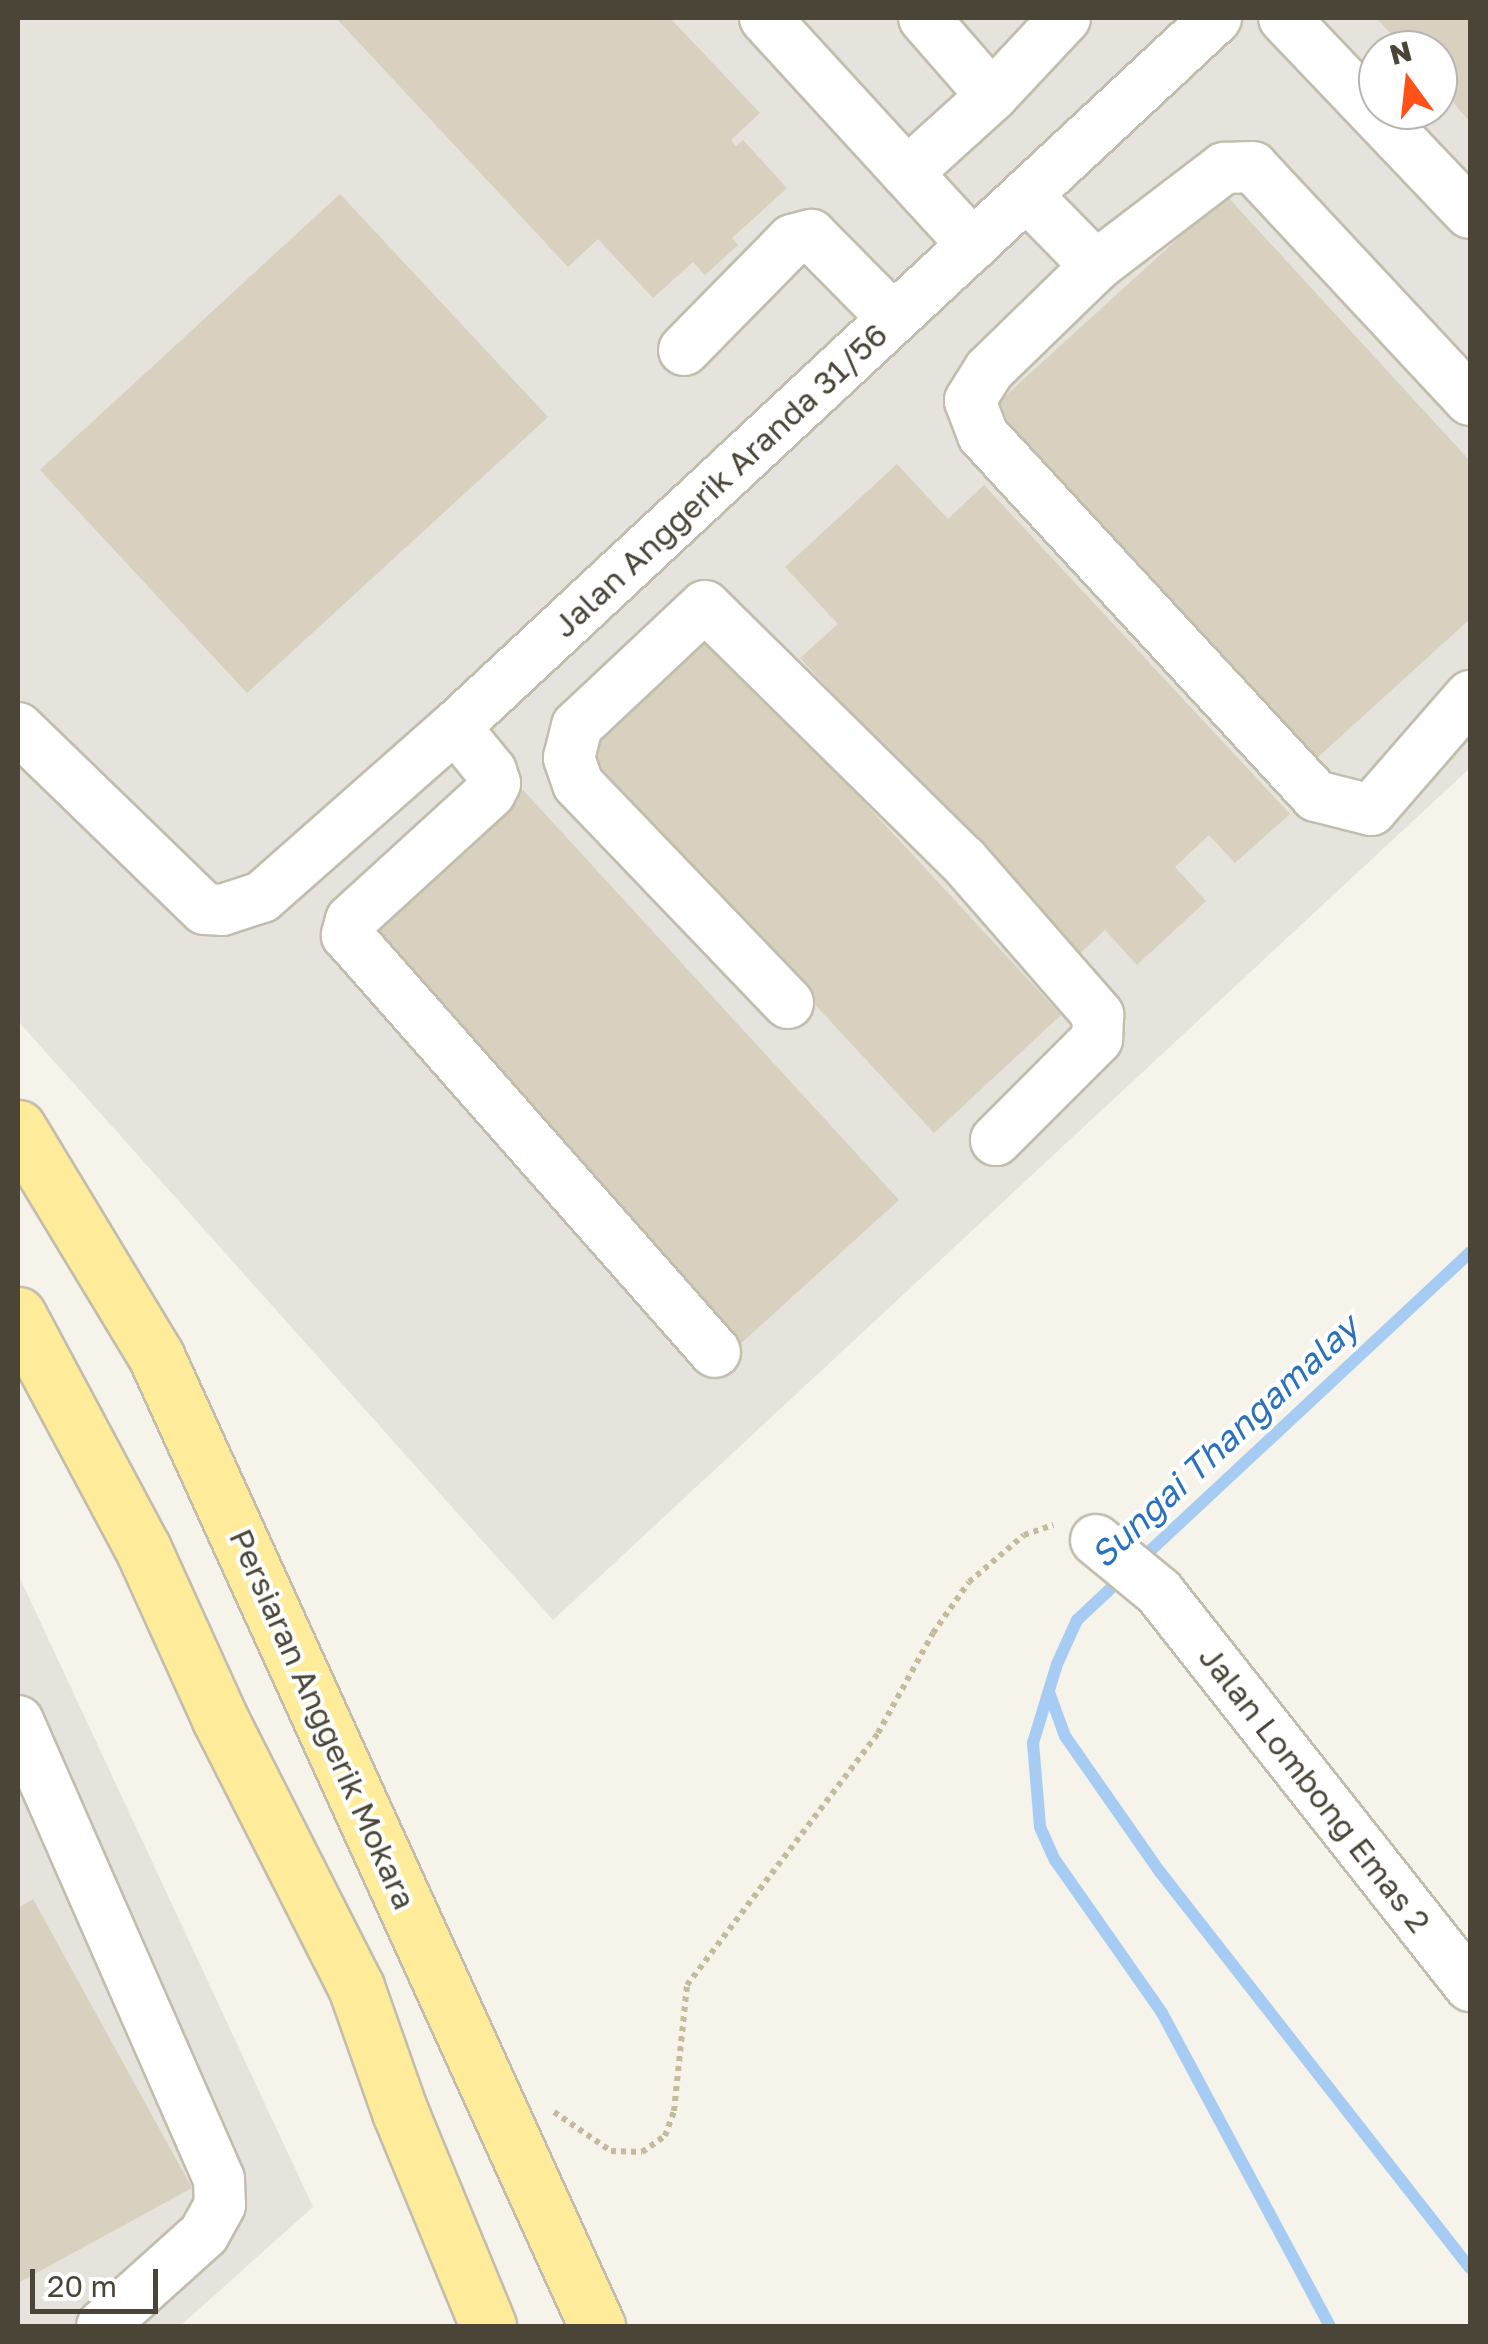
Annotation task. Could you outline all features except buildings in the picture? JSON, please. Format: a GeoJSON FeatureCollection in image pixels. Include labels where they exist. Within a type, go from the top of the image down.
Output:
{"type":"FeatureCollection","features":[{"type":"Feature","properties":{"kind":"main road","name":"Persiaran Anggerik Mokara"},"geometry":{"type":"LineString","coordinates":[[18,1128],[164,1373],[597,2326]]}},
{"type":"Feature","properties":{"kind":"main road"},"geometry":{"type":"LineString","coordinates":[[18,1315],[143,1549],[220,1719],[356,1987],[400,2112],[488,2326]]}},
{"type":"Feature","properties":{"kind":"street"},"geometry":{"type":"LineString","coordinates":[[765,18],[972,244]]}},
{"type":"Feature","properties":{"kind":"street"},"geometry":{"type":"LineString","coordinates":[[924,18],[992,96]]}},
{"type":"Feature","properties":{"kind":"street"},"geometry":{"type":"LineString","coordinates":[[907,173],[992,96],[1065,18]]}},
{"type":"Feature","properties":{"kind":"street","name":"Jalan Anggerik Aranda 31/56"},"geometry":{"type":"LineString","coordinates":[[18,728],[204,909],[222,910],[262,898],[455,726],[1216,18]]}},
{"type":"Feature","properties":{"kind":"street"},"geometry":{"type":"LineString","coordinates":[[1284,18],[1470,214]]}},
{"type":"Feature","properties":{"kind":"street"},"geometry":{"type":"LineString","coordinates":[[1470,400],[1253,167],[1224,168],[1096,266],[989,370],[970,401],[982,436],[1316,796],[1371,810],[1470,696]]}},
{"type":"Feature","properties":{"kind":"street"},"geometry":{"type":"LineString","coordinates":[[1026,195],[1096,266]]}},
{"type":"Feature","properties":{"kind":"street"},"geometry":{"type":"LineString","coordinates":[[684,350],[792,240],[811,235],[893,318]]}},
{"type":"Feature","properties":{"kind":"street"},"geometry":{"type":"LineString","coordinates":[[644,550],[962,860],[1098,1015],[1096,1039],[996,1140]]}},
{"type":"Feature","properties":{"kind":"street"},"geometry":{"type":"LineString","coordinates":[[705,606],[577,726],[569,758],[578,784],[788,1003]]}},
{"type":"Feature","properties":{"kind":"street"},"geometry":{"type":"LineString","coordinates":[[455,726],[492,771],[494,782],[490,792],[351,920],[346,935],[715,1352]]}},
{"type":"Feature","properties":{"kind":"street","name":"Jalan Lombong Emas 2"},"geometry":{"type":"LineString","coordinates":[[1096,1540],[1159,1592],[1470,1986]]}},
{"type":"Feature","properties":{"kind":"street"},"geometry":{"type":"LineString","coordinates":[[18,1720],[219,2179],[220,2205],[204,2234],[102,2326]]}},
{"type":"Feature","properties":{"kind":"path"},"geometry":{"type":"LineString","coordinates":[[542,2100],[611,2150],[642,2152],[664,2136],[674,2111],[687,1985],[878,1734],[933,1633],[970,1582],[1024,1535],[1044,1524],[1068,1525],[1096,1540]]}},
{"type":"Feature","properties":{"kind":"shaded area"},"geometry":{"type":"Polygon","coordinates":[[[18,18],[1470,18],[1470,768],[553,1620],[18,1021],[18,18]]]}},
{"type":"Feature","properties":{"kind":"shaded area"},"geometry":{"type":"Polygon","coordinates":[[[18,1574],[313,2207],[180,2326],[18,2326],[18,1574]]]}},
{"type":"Feature","properties":{"kind":"waterway","name":"Sungai Thangamalay"},"geometry":{"type":"LineString","coordinates":[[1137,1563],[1470,1252]]}},
{"type":"Feature","properties":{"kind":"waterway"},"geometry":{"type":"LineString","coordinates":[[1123,1577],[1077,1620],[1057,1664],[1033,1743],[1040,1827],[1055,1860],[1162,2013],[1330,2326]]}},
{"type":"Feature","properties":{"kind":"waterway"},"geometry":{"type":"LineString","coordinates":[[1050,1695],[1065,1736],[1160,1872],[1470,2268]]}}]}
